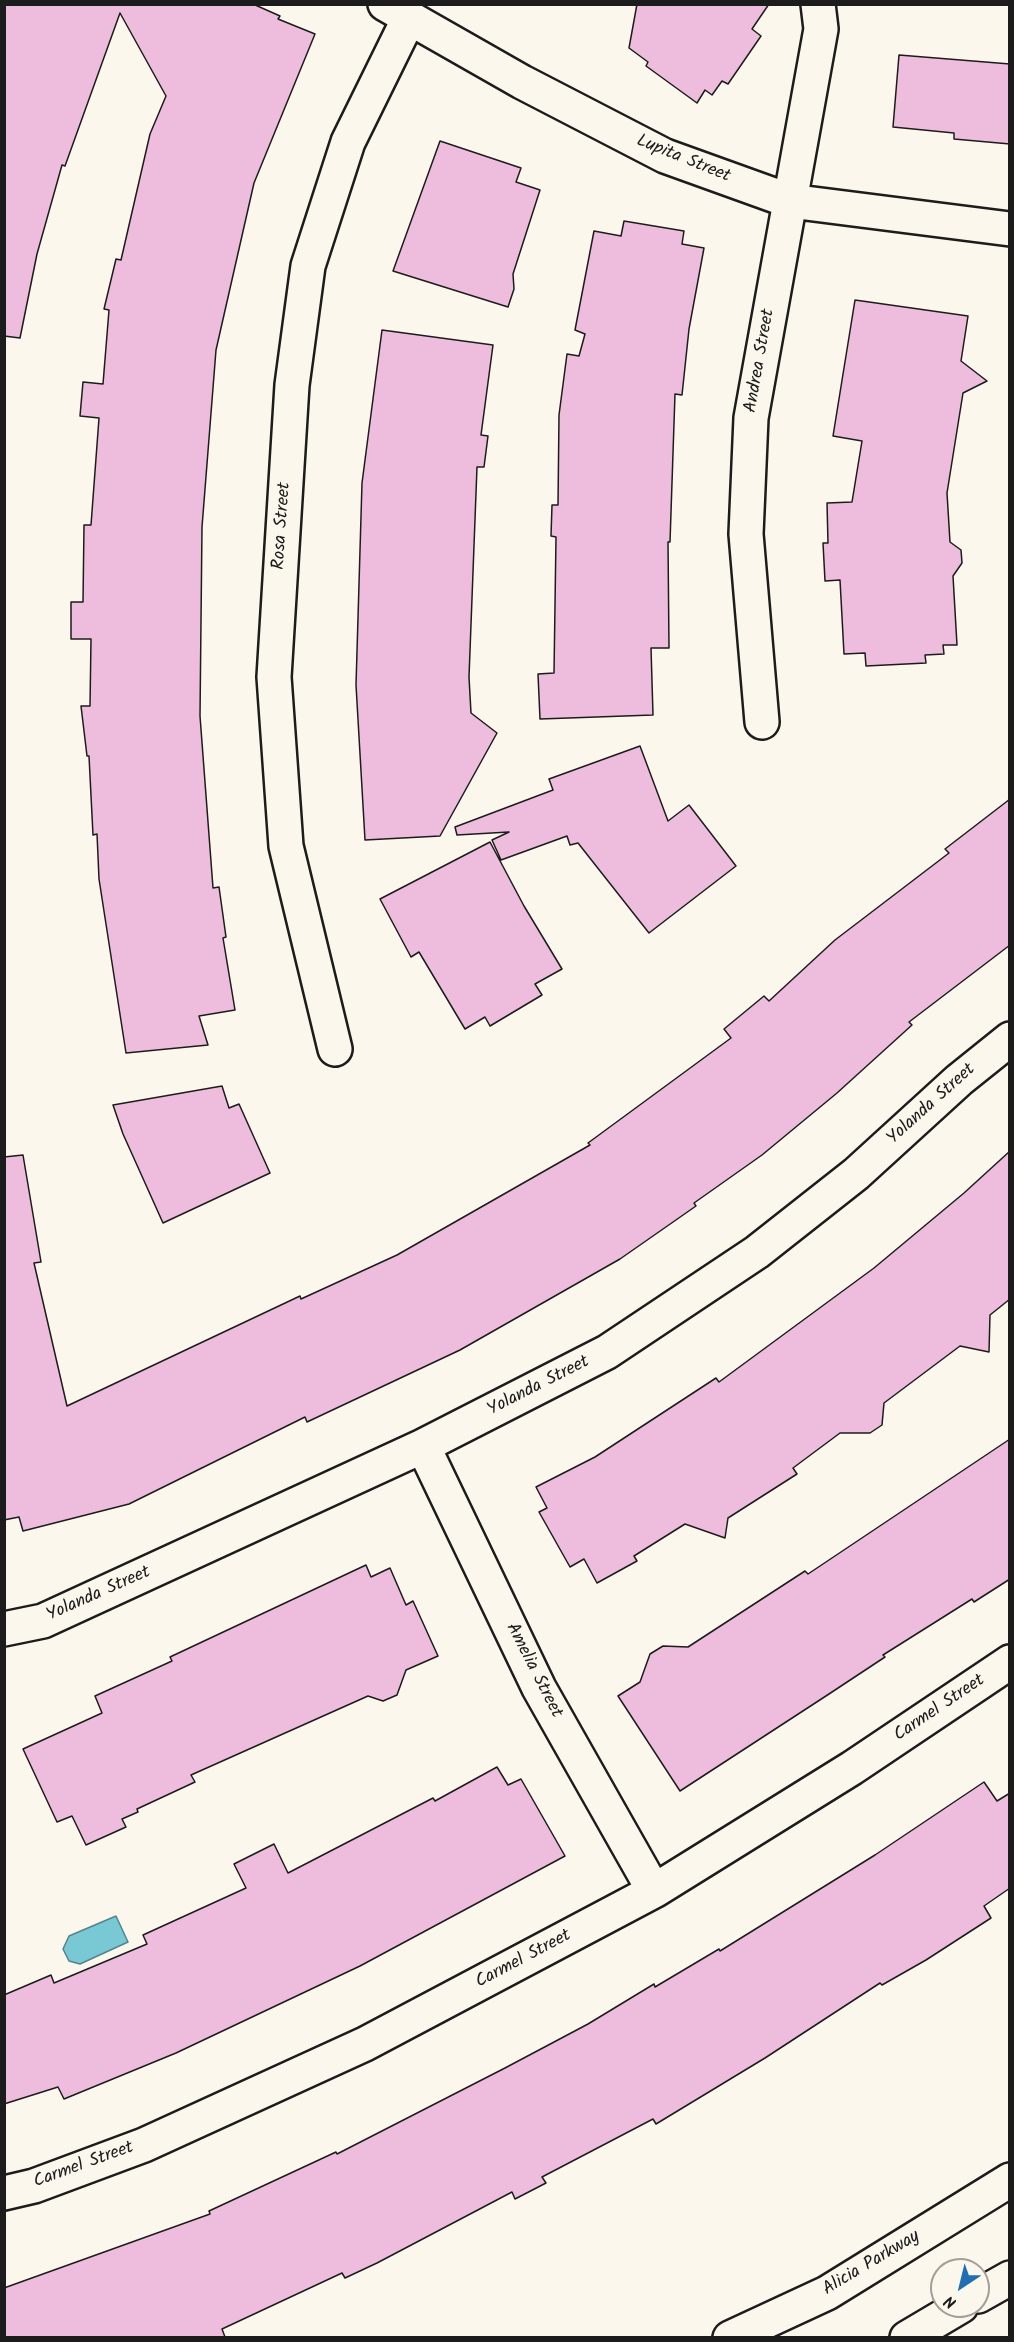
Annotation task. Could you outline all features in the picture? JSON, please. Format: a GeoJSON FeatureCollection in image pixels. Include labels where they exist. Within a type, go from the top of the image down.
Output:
{"type":"FeatureCollection","features":[{"type":"Feature","properties":{"kind":"street","name":"Andrea Street"},"geometry":{"type":"LineString","coordinates":[[762,722],[746,534],[751,418],[821,29],[818,4]]}},
{"type":"Feature","properties":{"kind":"street","name":"Lupita Street"},"geometry":{"type":"LineString","coordinates":[[397,11],[522,82],[665,156],[790,201],[1010,229]]}},
{"type":"Feature","properties":{"kind":"street","name":"Rosa Street"},"geometry":{"type":"LineString","coordinates":[[334,1049],[286,846],[274,677],[292,385],[308,266],[348,142],[397,11]]}},
{"type":"Feature","properties":{"kind":"street","name":"Yolanda Street"},"geometry":{"type":"LineString","coordinates":[[4,1629],[43,1621],[423,1446],[607,1352],[756,1252],[856,1174],[958,1080],[1010,1039]]}},
{"type":"Feature","properties":{"kind":"street","name":"Amelia Street"},"geometry":{"type":"LineString","coordinates":[[423,1446],[539,1688],[654,1891]]}},
{"type":"Feature","properties":{"kind":"street","name":"Carmel Street"},"geometry":{"type":"LineString","coordinates":[[4,2193],[34,2186],[144,2145],[365,2044],[654,1891],[852,1768],[1010,1662]]}},
{"type":"Feature","properties":{"kind":"street","name":"Alicia Parkway"},"geometry":{"type":"LineString","coordinates":[[730,2337],[827,2293],[1010,2180]]}},
{"type":"Feature","properties":{"kind":"street"},"geometry":{"type":"LineString","coordinates":[[990,2289],[1010,2278]]}},
{"type":"Feature","properties":{"kind":"street"},"geometry":{"type":"LineString","coordinates":[[907,2337],[940,2318]]}},
{"type":"Feature","properties":{"kind":"water"},"geometry":{"type":"Polygon","coordinates":[[[116,1916],[128,1942],[80,1964],[69,1961],[63,1949],[69,1936],[116,1916]]]}},
{"type":"Feature","properties":{"kind":"building"},"geometry":{"type":"Polygon","coordinates":[[[4,4],[253,4],[280,16],[278,19],[315,34],[254,183],[216,350],[202,527],[200,716],[213,888],[219,887],[226,937],[223,938],[235,1010],[199,1016],[208,1045],[126,1053],[99,879],[97,834],[93,835],[89,756],[87,756],[81,706],[90,706],[91,639],[71,639],[71,602],[83,602],[84,525],[91,525],[99,418],[80,416],[83,382],[103,384],[109,310],[104,309],[116,259],[121,260],[150,134],[166,96],[120,13],[65,166],[62,165],[37,254],[20,338],[4,336],[4,4]]]}},
{"type":"Feature","properties":{"kind":"building"},"geometry":{"type":"Polygon","coordinates":[[[637,4],[769,4],[752,29],[761,36],[728,84],[722,81],[712,95],[705,90],[697,103],[646,66],[648,62],[629,48],[637,4]]]}},
{"type":"Feature","properties":{"kind":"building"},"geometry":{"type":"Polygon","coordinates":[[[899,55],[1010,64],[1010,144],[954,139],[954,133],[893,127],[899,55]]]}},
{"type":"Feature","properties":{"kind":"building"},"geometry":{"type":"Polygon","coordinates":[[[440,141],[521,168],[516,182],[540,190],[513,274],[514,289],[508,307],[393,271],[440,141]]]}},
{"type":"Feature","properties":{"kind":"building"},"geometry":{"type":"Polygon","coordinates":[[[624,221],[684,231],[682,244],[704,248],[689,329],[682,395],[675,394],[670,542],[668,542],[669,648],[651,648],[653,715],[540,719],[538,674],[554,673],[556,537],[551,536],[552,505],[558,505],[559,415],[567,354],[579,356],[585,334],[575,330],[594,231],[621,236],[624,221]]]}},
{"type":"Feature","properties":{"kind":"building"},"geometry":{"type":"Polygon","coordinates":[[[855,300],[968,316],[961,361],[987,381],[963,393],[947,493],[950,542],[961,550],[962,563],[953,576],[957,645],[943,645],[944,654],[925,655],[926,663],[866,666],[865,653],[844,654],[840,580],[825,581],[823,543],[828,543],[827,503],[852,502],[862,441],[833,436],[855,300]]]}},
{"type":"Feature","properties":{"kind":"building"},"geometry":{"type":"Polygon","coordinates":[[[382,330],[493,345],[481,435],[488,436],[484,467],[477,467],[469,677],[471,713],[497,733],[440,836],[365,840],[356,685],[362,483],[382,330]]]}},
{"type":"Feature","properties":{"kind":"building"},"geometry":{"type":"Polygon","coordinates":[[[640,746],[668,821],[689,805],[736,866],[649,933],[578,843],[570,845],[567,836],[501,860],[492,840],[509,832],[457,835],[455,827],[553,790],[549,779],[640,746]]]}},
{"type":"Feature","properties":{"kind":"building"},"geometry":{"type":"Polygon","coordinates":[[[1010,799],[1010,945],[909,1022],[912,1025],[837,1093],[762,1155],[694,1203],[696,1206],[620,1259],[460,1350],[307,1422],[305,1417],[129,1504],[23,1531],[19,1517],[4,1520],[4,1157],[23,1155],[41,1262],[34,1263],[67,1406],[300,1296],[301,1299],[397,1255],[590,1145],[588,1143],[731,1038],[724,1029],[764,996],[769,1001],[835,940],[949,853],[945,849],[1010,799]]]}},
{"type":"Feature","properties":{"kind":"building"},"geometry":{"type":"Polygon","coordinates":[[[490,842],[524,906],[562,969],[535,984],[542,995],[490,1026],[485,1017],[465,1029],[419,952],[411,957],[380,899],[490,842]]]}},
{"type":"Feature","properties":{"kind":"building"},"geometry":{"type":"Polygon","coordinates":[[[222,1086],[229,1108],[239,1104],[270,1173],[163,1223],[123,1134],[113,1105],[222,1086]]]}},
{"type":"Feature","properties":{"kind":"building"},"geometry":{"type":"Polygon","coordinates":[[[1010,1151],[1010,1299],[990,1315],[989,1352],[960,1346],[884,1403],[882,1425],[870,1433],[840,1433],[793,1468],[797,1474],[728,1518],[725,1538],[685,1524],[634,1556],[637,1561],[597,1583],[584,1559],[570,1567],[539,1512],[547,1508],[536,1487],[595,1457],[716,1378],[719,1382],[874,1268],[964,1193],[1010,1151]]]}},
{"type":"Feature","properties":{"kind":"building"},"geometry":{"type":"Polygon","coordinates":[[[1010,1439],[1010,1579],[974,1602],[972,1599],[883,1655],[885,1657],[680,1791],[618,1696],[640,1682],[650,1654],[663,1646],[688,1647],[805,1571],[808,1574],[1010,1439]]]}},
{"type":"Feature","properties":{"kind":"building"},"geometry":{"type":"Polygon","coordinates":[[[366,1565],[371,1577],[390,1568],[406,1605],[413,1601],[438,1656],[406,1670],[397,1695],[383,1701],[368,1696],[191,1775],[195,1782],[137,1809],[138,1812],[122,1819],[126,1827],[86,1845],[72,1816],[57,1822],[23,1749],[102,1713],[95,1696],[172,1661],[170,1657],[366,1565]]]}},
{"type":"Feature","properties":{"kind":"building"},"geometry":{"type":"Polygon","coordinates":[[[497,1767],[508,1785],[521,1779],[565,1856],[360,1966],[176,2053],[64,2099],[58,2087],[4,2104],[4,1995],[51,1975],[54,1983],[147,1944],[143,1935],[246,1888],[234,1864],[274,1844],[288,1873],[433,1798],[435,1801],[497,1767]]]}},
{"type":"Feature","properties":{"kind":"building"},"geometry":{"type":"Polygon","coordinates":[[[984,1782],[997,1801],[1010,1793],[1010,1888],[984,1906],[991,1918],[926,1960],[882,1985],[880,1983],[765,2058],[656,2124],[653,2119],[542,2177],[546,2183],[515,2199],[512,2192],[377,2263],[345,2278],[342,2273],[222,2329],[225,2337],[4,2337],[4,2288],[210,2214],[209,2211],[336,2152],[337,2154],[505,2068],[588,2024],[654,1984],[655,1987],[719,1949],[720,1951],[875,1855],[984,1782]]]}}]}
